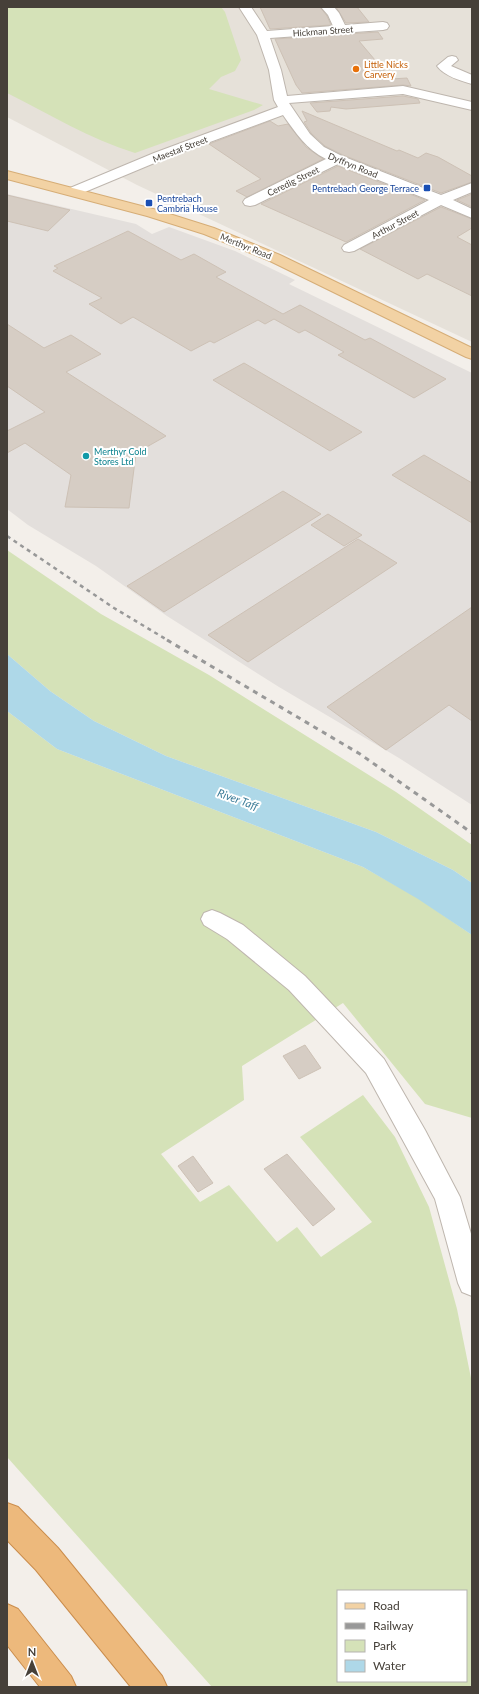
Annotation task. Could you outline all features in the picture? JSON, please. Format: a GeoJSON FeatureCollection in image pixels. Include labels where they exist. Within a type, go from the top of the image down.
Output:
{"type":"FeatureCollection","features":[{"type":"Feature","properties":{"kind":"highway"},"geometry":{"type":"LineString","coordinates":[[7,1518],[47,1559],[151,1687]]}},
{"type":"Feature","properties":{"kind":"highway"},"geometry":{"type":"LineString","coordinates":[[7,1620],[60,1687]]}},
{"type":"Feature","properties":{"kind":"main road","name":"Merthyr Road"},"geometry":{"type":"LineString","coordinates":[[7,174],[152,212],[237,242],[301,270],[469,350]]}},
{"type":"Feature","properties":{"kind":"street","name":"Dyffryn Road"},"geometry":{"type":"LineString","coordinates":[[245,7],[263,35],[275,70],[284,105],[305,137],[319,150],[337,159],[441,200],[472,214]]}},
{"type":"Feature","properties":{"kind":"street"},"geometry":{"type":"LineString","coordinates":[[327,7],[333,13],[341,29]]}},
{"type":"Feature","properties":{"kind":"street","name":"Hickman Street"},"geometry":{"type":"LineString","coordinates":[[263,35],[383,26]]}},
{"type":"Feature","properties":{"kind":"street"},"geometry":{"type":"LineString","coordinates":[[452,60],[445,63],[443,66],[450,71],[472,80]]}},
{"type":"Feature","properties":{"kind":"street","name":"Maestaf Street"},"geometry":{"type":"LineString","coordinates":[[75,191],[284,105],[403,90],[472,106]]}},
{"type":"Feature","properties":{"kind":"street","name":"Ceredig Street"},"geometry":{"type":"LineString","coordinates":[[250,202],[337,159]]}},
{"type":"Feature","properties":{"kind":"street","name":"Arthur Street"},"geometry":{"type":"LineString","coordinates":[[348,248],[441,200],[472,187]]}},
{"type":"Feature","properties":{"kind":"street"},"geometry":{"type":"LineString","coordinates":[[212,919],[235,932],[297,983],[375,1066],[416,1138],[447,1197],[472,1283]]}},
{"type":"Feature","properties":{"kind":"shaded area"},"geometry":{"type":"Polygon","coordinates":[[[7,7],[472,7],[472,342],[137,185],[7,117],[7,7]]]}},
{"type":"Feature","properties":{"kind":"shaded area"},"geometry":{"type":"Polygon","coordinates":[[[7,194],[136,224],[152,234],[169,227],[235,251],[295,280],[289,284],[472,373],[472,805],[399,758],[279,687],[167,616],[96,566],[28,525],[7,509],[7,194]]]}},
{"type":"Feature","properties":{"kind":"green space"},"geometry":{"type":"Polygon","coordinates":[[[7,7],[221,7],[225,12],[241,60],[235,71],[221,77],[209,89],[263,105],[254,110],[135,153],[102,141],[7,93],[7,7]]]}},
{"type":"Feature","properties":{"kind":"green space"},"geometry":{"type":"Polygon","coordinates":[[[7,550],[101,614],[209,675],[396,792],[472,845],[472,883],[453,870],[376,832],[166,756],[94,721],[50,691],[7,654],[7,550]]]}},
{"type":"Feature","properties":{"kind":"green space"},"geometry":{"type":"Polygon","coordinates":[[[7,711],[57,749],[363,867],[418,898],[472,935],[472,1118],[425,1104],[343,1003],[242,1066],[244,1100],[161,1154],[200,1202],[229,1185],[277,1242],[297,1227],[321,1257],[372,1222],[300,1137],[363,1095],[395,1137],[429,1207],[457,1309],[472,1383],[472,1687],[212,1687],[7,1457],[7,711]]]}},
{"type":"Feature","properties":{"kind":"water","name":"River Taff"},"geometry":{"type":"Polygon","coordinates":[[[7,654],[50,691],[94,721],[166,756],[376,832],[453,870],[472,883],[472,935],[418,899],[363,867],[57,749],[7,711],[7,654]]]}},
{"type":"Feature","properties":{"kind":"building"},"geometry":{"type":"Polygon","coordinates":[[[260,7],[320,7],[327,16],[331,25],[270,29],[260,7]]]}},
{"type":"Feature","properties":{"kind":"building"},"geometry":{"type":"Polygon","coordinates":[[[336,7],[357,7],[369,22],[346,23],[336,7]]]}},
{"type":"Feature","properties":{"kind":"building"},"geometry":{"type":"Polygon","coordinates":[[[378,32],[383,39],[359,41],[391,79],[407,78],[411,86],[403,85],[302,93],[296,85],[275,39],[378,32]]]}},
{"type":"Feature","properties":{"kind":"building"},"geometry":{"type":"Polygon","coordinates":[[[403,96],[418,99],[420,103],[346,109],[331,107],[330,111],[317,112],[310,103],[403,96]]]}},
{"type":"Feature","properties":{"kind":"building"},"geometry":{"type":"Polygon","coordinates":[[[302,111],[397,151],[399,150],[418,158],[426,153],[438,157],[472,176],[472,182],[441,193],[343,155],[325,146],[311,133],[304,122],[307,121],[302,111]]]}},
{"type":"Feature","properties":{"kind":"building"},"geometry":{"type":"Polygon","coordinates":[[[270,121],[278,126],[288,124],[306,147],[323,159],[247,197],[236,191],[261,179],[209,144],[270,121]]]}},
{"type":"Feature","properties":{"kind":"building"},"geometry":{"type":"Polygon","coordinates":[[[338,166],[425,200],[346,242],[261,204],[338,166]]]}},
{"type":"Feature","properties":{"kind":"building"},"geometry":{"type":"Polygon","coordinates":[[[472,194],[472,207],[457,200],[472,194]]]}},
{"type":"Feature","properties":{"kind":"building"},"geometry":{"type":"Polygon","coordinates":[[[7,195],[70,210],[48,231],[7,221],[7,195]]]}},
{"type":"Feature","properties":{"kind":"building"},"geometry":{"type":"Polygon","coordinates":[[[441,207],[472,219],[472,228],[457,237],[472,245],[472,296],[427,274],[418,279],[360,249],[441,207]]]}},
{"type":"Feature","properties":{"kind":"building"},"geometry":{"type":"Polygon","coordinates":[[[128,231],[181,260],[194,254],[226,272],[216,277],[283,314],[300,305],[365,340],[370,338],[446,379],[414,398],[338,355],[344,352],[305,330],[299,333],[274,319],[265,324],[258,320],[214,343],[210,341],[191,351],[133,317],[121,324],[89,304],[102,298],[53,271],[58,268],[54,266],[128,231]]]}},
{"type":"Feature","properties":{"kind":"building","name":"Merthyr Cold Stores Ltd"},"geometry":{"type":"Polygon","coordinates":[[[7,324],[44,348],[71,335],[101,354],[66,372],[166,436],[136,453],[129,508],[65,507],[71,475],[25,443],[7,453],[7,431],[45,412],[7,386],[7,324]]]}},
{"type":"Feature","properties":{"kind":"building"},"geometry":{"type":"Polygon","coordinates":[[[244,363],[362,432],[330,451],[213,380],[244,363]]]}},
{"type":"Feature","properties":{"kind":"building"},"geometry":{"type":"Polygon","coordinates":[[[424,455],[472,483],[472,523],[392,475],[424,455]]]}},
{"type":"Feature","properties":{"kind":"building"},"geometry":{"type":"Polygon","coordinates":[[[283,491],[321,514],[164,612],[127,586],[283,491]]]}},
{"type":"Feature","properties":{"kind":"building"},"geometry":{"type":"Polygon","coordinates":[[[328,514],[362,535],[344,546],[311,525],[328,514]]]}},
{"type":"Feature","properties":{"kind":"building"},"geometry":{"type":"Polygon","coordinates":[[[358,539],[397,563],[248,662],[208,635],[358,539]]]}},
{"type":"Feature","properties":{"kind":"building"},"geometry":{"type":"Polygon","coordinates":[[[472,607],[472,721],[449,705],[386,750],[327,707],[472,607]]]}},
{"type":"Feature","properties":{"kind":"building"},"geometry":{"type":"Polygon","coordinates":[[[305,1045],[321,1068],[299,1079],[283,1056],[305,1045]]]}},
{"type":"Feature","properties":{"kind":"building"},"geometry":{"type":"Polygon","coordinates":[[[287,1154],[335,1209],[313,1226],[264,1169],[287,1154]]]}},
{"type":"Feature","properties":{"kind":"building"},"geometry":{"type":"Polygon","coordinates":[[[193,1156],[213,1183],[198,1192],[178,1166],[193,1156]]]}},
{"type":"Feature","properties":{"kind":"railway"},"geometry":{"type":"LineString","coordinates":[[7,536],[114,608],[169,641]]}},
{"type":"Feature","properties":{"kind":"railway"},"geometry":{"type":"LineString","coordinates":[[167,640],[360,754],[472,833]]}},
{"type":"Feature","properties":{"kind":"place","name":"Little Nicks Carvery"},"geometry":{"type":"Point","coordinates":[356,69]}},
{"type":"Feature","properties":{"kind":"place","name":"Pentrebach George Terrace"},"geometry":{"type":"Point","coordinates":[427,188]}},
{"type":"Feature","properties":{"kind":"place","name":"Pentrebach Cambria House"},"geometry":{"type":"Point","coordinates":[149,203]}},
{"type":"Feature","properties":{"kind":"place","name":"Merthyr Cold Stores Ltd"},"geometry":{"type":"Point","coordinates":[86,456]}}]}
